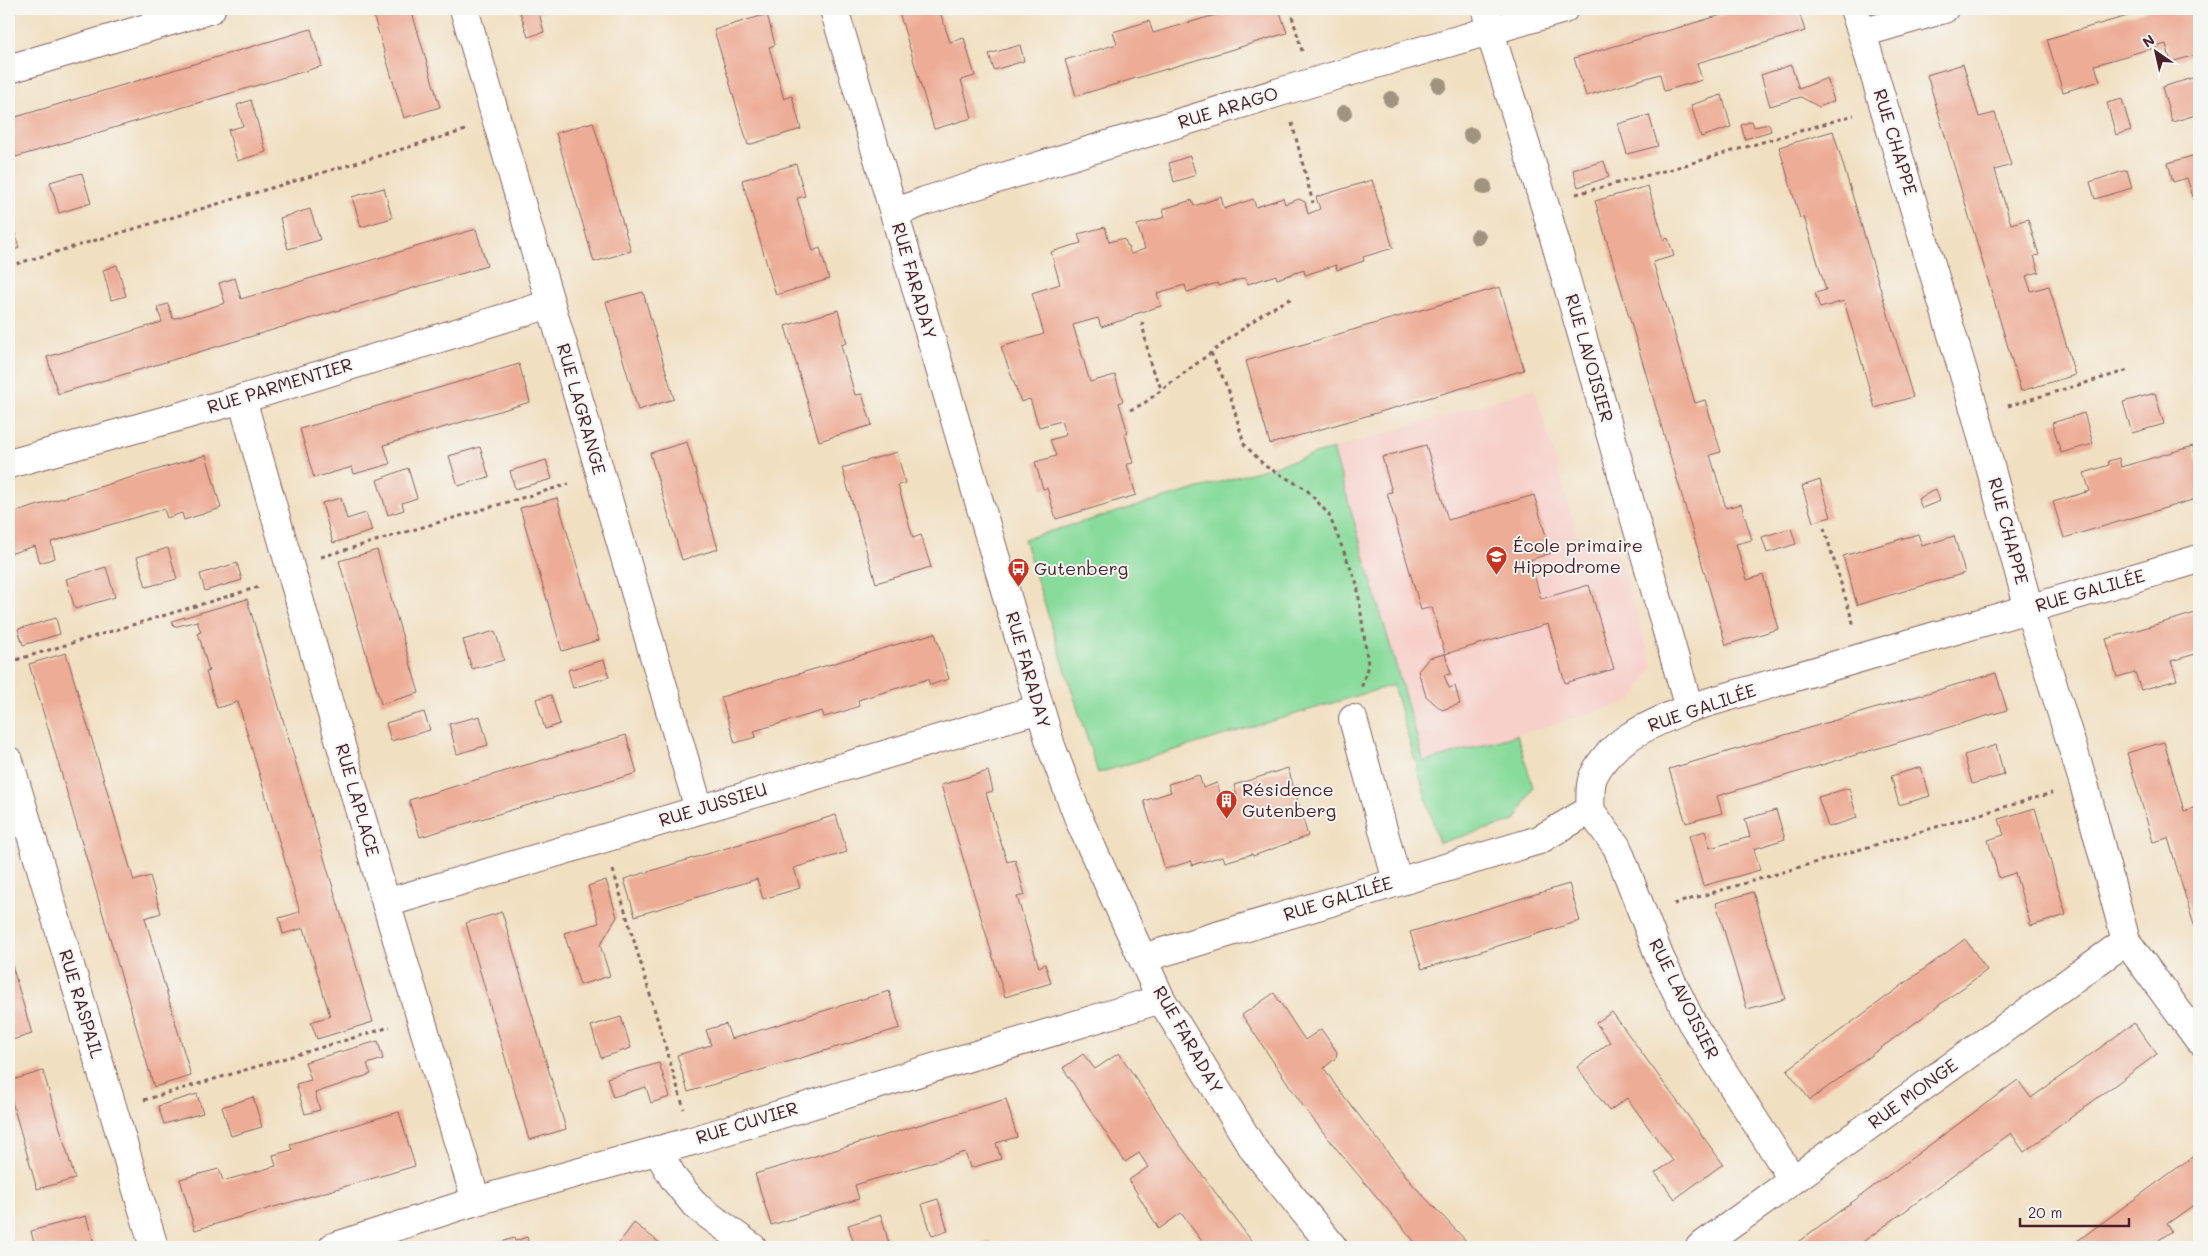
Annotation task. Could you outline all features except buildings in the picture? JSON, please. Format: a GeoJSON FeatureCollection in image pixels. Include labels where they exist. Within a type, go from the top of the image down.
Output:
{"type":"FeatureCollection","features":[{"type":"Feature","properties":{"kind":"street"},"geometry":{"type":"LineString","coordinates":[[9,69],[211,9]]}},
{"type":"Feature","properties":{"kind":"street","name":"RUE LAGRANGE"},"geometry":{"type":"LineString","coordinates":[[464,9],[699,808]]}},
{"type":"Feature","properties":{"kind":"street","name":"RUE FARADAY"},"geometry":{"type":"LineString","coordinates":[[834,9],[1039,709],[1080,822],[1161,999],[1254,1150],[1333,1247]]}},
{"type":"Feature","properties":{"kind":"street","name":"RUE ARAGO"},"geometry":{"type":"LineString","coordinates":[[895,213],[925,201],[1312,83],[1488,20],[1564,9]]}},
{"type":"Feature","properties":{"kind":"street"},"geometry":{"type":"LineString","coordinates":[[1858,21],[1944,9]]}},
{"type":"Feature","properties":{"kind":"street","name":"RUE LAVOISIER"},"geometry":{"type":"LineString","coordinates":[[1488,20],[1545,206],[1689,708]]}},
{"type":"Feature","properties":{"kind":"street","name":"RUE CHAPPE"},"geometry":{"type":"LineString","coordinates":[[1858,21],[1976,415],[2029,608],[2084,784],[2126,941],[2199,1040]]}},
{"type":"Feature","properties":{"kind":"street","name":"RUE PARMENTIER"},"geometry":{"type":"LineString","coordinates":[[9,464],[242,399],[550,304]]}},
{"type":"Feature","properties":{"kind":"street","name":"RUE LAPLACE"},"geometry":{"type":"LineString","coordinates":[[242,399],[386,903],[476,1201]]}},
{"type":"Feature","properties":{"kind":"street","name":"RUE GALILÉE"},"geometry":{"type":"LineString","coordinates":[[1142,958],[1539,840],[1590,810],[1593,776],[1618,746],[1644,727],[1689,708],[2199,559]]}},
{"type":"Feature","properties":{"kind":"street","name":"RUE JUSSIEU"},"geometry":{"type":"LineString","coordinates":[[386,903],[699,808],[1039,709]]}},
{"type":"Feature","properties":{"kind":"street"},"geometry":{"type":"LineString","coordinates":[[1353,719],[1397,881]]}},
{"type":"Feature","properties":{"kind":"street","name":"RUE RASPAIL"},"geometry":{"type":"LineString","coordinates":[[9,761],[154,1247]]}},
{"type":"Feature","properties":{"kind":"street","name":"RUE LAVOISIER"},"geometry":{"type":"LineString","coordinates":[[1590,810],[1617,847],[1660,958],[1692,1023],[1793,1180]]}},
{"type":"Feature","properties":{"kind":"street","name":"RUE MONGE"},"geometry":{"type":"LineString","coordinates":[[1700,1247],[2126,941]]}},
{"type":"Feature","properties":{"kind":"street","name":"RUE CUVIER"},"geometry":{"type":"LineString","coordinates":[[333,1247],[476,1201],[692,1141],[1161,999]]}},
{"type":"Feature","properties":{"kind":"street"},"geometry":{"type":"LineString","coordinates":[[657,1150],[674,1179],[696,1206],[752,1247]]}},
{"type":"Feature","properties":{"kind":"path"},"geometry":{"type":"LineString","coordinates":[[1290,9],[1312,83]]}},
{"type":"Feature","properties":{"kind":"path"},"geometry":{"type":"LineString","coordinates":[[1283,91],[1313,204]]}},
{"type":"Feature","properties":{"kind":"path"},"geometry":{"type":"LineString","coordinates":[[1545,206],[1569,195],[1675,168],[1884,107]]}},
{"type":"Feature","properties":{"kind":"path"},"geometry":{"type":"LineString","coordinates":[[9,266],[446,138],[496,119]]}},
{"type":"Feature","properties":{"kind":"path"},"geometry":{"type":"LineString","coordinates":[[1130,410],[1143,404],[1265,312],[1294,297]]}},
{"type":"Feature","properties":{"kind":"path"},"geometry":{"type":"LineString","coordinates":[[1142,322],[1151,367],[1162,390]]}},
{"type":"Feature","properties":{"kind":"path"},"geometry":{"type":"LineString","coordinates":[[1211,353],[1229,391],[1244,444],[1265,466],[1306,489],[1329,515],[1357,584],[1368,665],[1353,719]]}},
{"type":"Feature","properties":{"kind":"path"},"geometry":{"type":"LineString","coordinates":[[1976,415],[2129,370]]}},
{"type":"Feature","properties":{"kind":"path"},"geometry":{"type":"LineString","coordinates":[[1824,528],[1862,658]]}},
{"type":"Feature","properties":{"kind":"path"},"geometry":{"type":"LineString","coordinates":[[1643,914],[2084,784]]}},
{"type":"Feature","properties":{"kind":"path"},"geometry":{"type":"LineString","coordinates":[[604,838],[692,1141]]}},
{"type":"Feature","properties":{"kind":"path"},"geometry":{"type":"LineString","coordinates":[[112,1109],[421,1018]]}},
{"type":"Feature","properties":{"kind":"shaded area","name":"École primaire Hippodrome"},"geometry":{"type":"Polygon","coordinates":[[[1534,389],[1579,540],[1617,551],[1653,666],[1632,701],[1425,762],[1333,449],[1534,389]]]}},
{"type":"Feature","properties":{"kind":"green space"},"geometry":{"type":"Polygon","coordinates":[[[1333,449],[1424,762],[1517,735],[1533,787],[1515,821],[1439,843],[1393,685],[1098,773],[1024,539],[1333,449]]]}},
{"type":"Feature","properties":{"kind":"place","name":"École primaire Hippodrome"},"geometry":{"type":"Point","coordinates":[1497,575]}},
{"type":"Feature","properties":{"kind":"place","name":"Gutenberg"},"geometry":{"type":"Point","coordinates":[1018,588]}},
{"type":"Feature","properties":{"kind":"place","name":"Résidence Gutenberg"},"geometry":{"type":"Point","coordinates":[1226,819]}}]}
